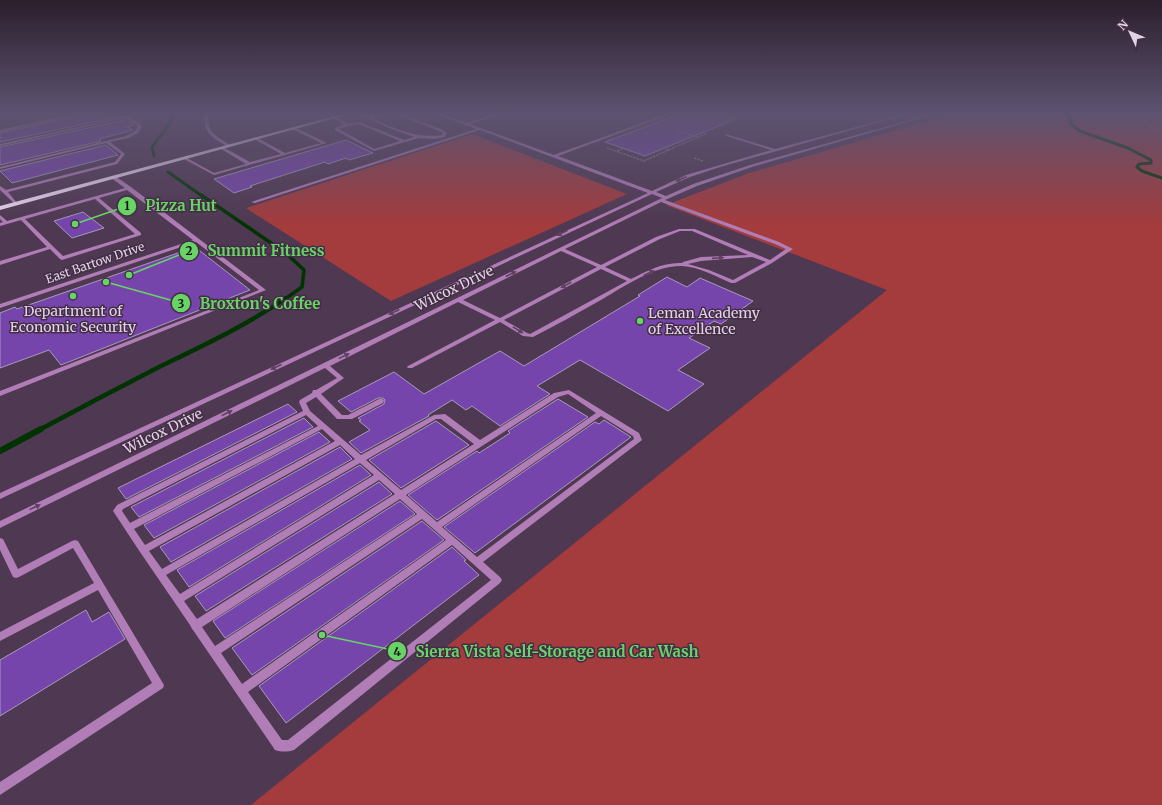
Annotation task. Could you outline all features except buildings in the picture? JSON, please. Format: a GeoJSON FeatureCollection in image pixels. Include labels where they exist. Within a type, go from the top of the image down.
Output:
{"type":"FeatureCollection","features":[{"type":"Feature","properties":{"kind":"main road"},"geometry":{"type":"LineString","coordinates":[[0,208],[208,152]]}},
{"type":"Feature","properties":{"kind":"street"},"geometry":{"type":"LineString","coordinates":[[0,168],[68,152]]}},
{"type":"Feature","properties":{"kind":"street"},"geometry":{"type":"LineString","coordinates":[[4,192],[116,163],[123,154],[120,152]]}},
{"type":"Feature","properties":{"kind":"street"},"geometry":{"type":"LineString","coordinates":[[228,152],[250,164]]}},
{"type":"Feature","properties":{"kind":"street"},"geometry":{"type":"LineString","coordinates":[[280,152],[285,154]]}},
{"type":"Feature","properties":{"kind":"street"},"geometry":{"type":"LineString","coordinates":[[184,158],[214,174],[294,152]]}},
{"type":"Feature","properties":{"kind":"street"},"geometry":{"type":"LineString","coordinates":[[253,202],[409,152]]}},
{"type":"Feature","properties":{"kind":"street"},"geometry":{"type":"LineString","coordinates":[[543,152],[667,198]]}},
{"type":"Feature","properties":{"kind":"street"},"geometry":{"type":"LineString","coordinates":[[555,156],[567,152]]}},
{"type":"Feature","properties":{"kind":"street","name":"Wilcox Drive"},"geometry":{"type":"LineString","coordinates":[[0,496],[652,192],[688,176],[770,152]]}},
{"type":"Feature","properties":{"kind":"street","name":"Wilcox Drive"},"geometry":{"type":"LineString","coordinates":[[0,524],[661,200],[701,183],[751,166],[802,152]]}},
{"type":"Feature","properties":{"kind":"street"},"geometry":{"type":"LineString","coordinates":[[386,154],[391,157]]}},
{"type":"Feature","properties":{"kind":"street"},"geometry":{"type":"LineString","coordinates":[[0,394],[263,290],[113,177]]}},
{"type":"Feature","properties":{"kind":"street"},"geometry":{"type":"LineString","coordinates":[[0,187],[15,203]]}},
{"type":"Feature","properties":{"kind":"street"},"geometry":{"type":"LineString","coordinates":[[0,225],[129,188]]}},
{"type":"Feature","properties":{"kind":"street"},"geometry":{"type":"LineString","coordinates":[[22,219],[62,258],[139,234],[96,198]]}},
{"type":"Feature","properties":{"kind":"street"},"geometry":{"type":"LineString","coordinates":[[661,200],[777,242],[790,249],[770,262],[733,282],[696,266],[683,264]]}},
{"type":"Feature","properties":{"kind":"street"},"geometry":{"type":"LineString","coordinates":[[0,216],[6,223]]}},
{"type":"Feature","properties":{"kind":"street"},"geometry":{"type":"LineString","coordinates":[[410,367],[601,267],[658,238],[679,230],[693,230],[770,262]]}},
{"type":"Feature","properties":{"kind":"street","name":"East Bartow Drive"},"geometry":{"type":"LineString","coordinates":[[0,306],[198,240]]}},
{"type":"Feature","properties":{"kind":"street"},"geometry":{"type":"LineString","coordinates":[[0,263],[51,247]]}},
{"type":"Feature","properties":{"kind":"street"},"geometry":{"type":"LineString","coordinates":[[560,249],[631,281]]}},
{"type":"Feature","properties":{"kind":"street"},"geometry":{"type":"LineString","coordinates":[[458,300],[500,320],[525,335],[531,336],[631,281],[661,267],[683,264],[701,259],[753,255]]}},
{"type":"Feature","properties":{"kind":"street"},"geometry":{"type":"LineString","coordinates":[[307,412],[120,507],[117,511],[279,746],[290,746],[497,580],[307,412],[302,402],[315,392],[341,378],[324,365]]}},
{"type":"Feature","properties":{"kind":"street"},"geometry":{"type":"LineString","coordinates":[[315,392],[340,417],[349,417],[382,401]]}},
{"type":"Feature","properties":{"kind":"street"},"geometry":{"type":"LineString","coordinates":[[196,626],[556,395],[568,392],[636,435],[638,440],[477,562]]}},
{"type":"Feature","properties":{"kind":"street"},"geometry":{"type":"LineString","coordinates":[[437,526],[601,412]]}},
{"type":"Feature","properties":{"kind":"street"},"geometry":{"type":"LineString","coordinates":[[160,574],[434,418],[442,416],[480,444]]}},
{"type":"Feature","properties":{"kind":"street"},"geometry":{"type":"LineString","coordinates":[[129,528],[323,426]]}},
{"type":"Feature","properties":{"kind":"street"},"geometry":{"type":"LineString","coordinates":[[143,550],[341,441]]}},
{"type":"Feature","properties":{"kind":"street"},"geometry":{"type":"LineString","coordinates":[[178,600],[380,476]]}},
{"type":"Feature","properties":{"kind":"street"},"geometry":{"type":"LineString","coordinates":[[214,652],[423,514]]}},
{"type":"Feature","properties":{"kind":"street"},"geometry":{"type":"LineString","coordinates":[[241,691],[452,540]]}},
{"type":"Feature","properties":{"kind":"street"},"geometry":{"type":"LineString","coordinates":[[0,789],[160,686],[75,544],[16,574],[1,544]]}},
{"type":"Feature","properties":{"kind":"street"},"geometry":{"type":"LineString","coordinates":[[0,637],[100,584]]}},
{"type":"Feature","properties":{"kind":"path"},"geometry":{"type":"LineString","coordinates":[[618,152],[644,161],[665,152]]}},
{"type":"Feature","properties":{"kind":"shaded area"},"geometry":{"type":"Polygon","coordinates":[[[418,152],[517,152],[627,194],[391,301],[246,208],[418,152]]]}},
{"type":"Feature","properties":{"kind":"shaded area"},"geometry":{"type":"Polygon","coordinates":[[[822,152],[1162,152],[1162,805],[251,805],[887,290],[666,205],[749,173],[822,152]]]}},
{"type":"Feature","properties":{"kind":"waterway"},"geometry":{"type":"LineString","coordinates":[[153,152],[154,156]]}},
{"type":"Feature","properties":{"kind":"waterway"},"geometry":{"type":"LineString","coordinates":[[1135,152],[1151,160],[1151,163],[1139,164],[1137,167],[1142,171],[1162,178]]}},
{"type":"Feature","properties":{"kind":"waterway"},"geometry":{"type":"LineString","coordinates":[[168,172],[202,196]]}},
{"type":"Feature","properties":{"kind":"waterway"},"geometry":{"type":"LineString","coordinates":[[201,195],[287,254],[304,270],[302,287],[285,299]]}},
{"type":"Feature","properties":{"kind":"waterway"},"geometry":{"type":"LineString","coordinates":[[39,430],[225,334],[286,298]]}},
{"type":"Feature","properties":{"kind":"waterway"},"geometry":{"type":"LineString","coordinates":[[0,451],[41,429]]}},
{"type":"Feature","properties":{"kind":"place","name":"Pizza Hut"},"geometry":{"type":"Point","coordinates":[75,224]}},
{"type":"Feature","properties":{"kind":"place","name":"Summit Fitness"},"geometry":{"type":"Point","coordinates":[129,275]}},
{"type":"Feature","properties":{"kind":"place","name":"Broxton's Coffee"},"geometry":{"type":"Point","coordinates":[106,282]}},
{"type":"Feature","properties":{"kind":"place","name":"Department of Economic Security"},"geometry":{"type":"Point","coordinates":[73,296]}},
{"type":"Feature","properties":{"kind":"place","name":"Leman Academy of Excellence"},"geometry":{"type":"Point","coordinates":[640,321]}},
{"type":"Feature","properties":{"kind":"place","name":"Sierra Vista Self-Storage and Car Wash"},"geometry":{"type":"Point","coordinates":[322,635]}}]}
